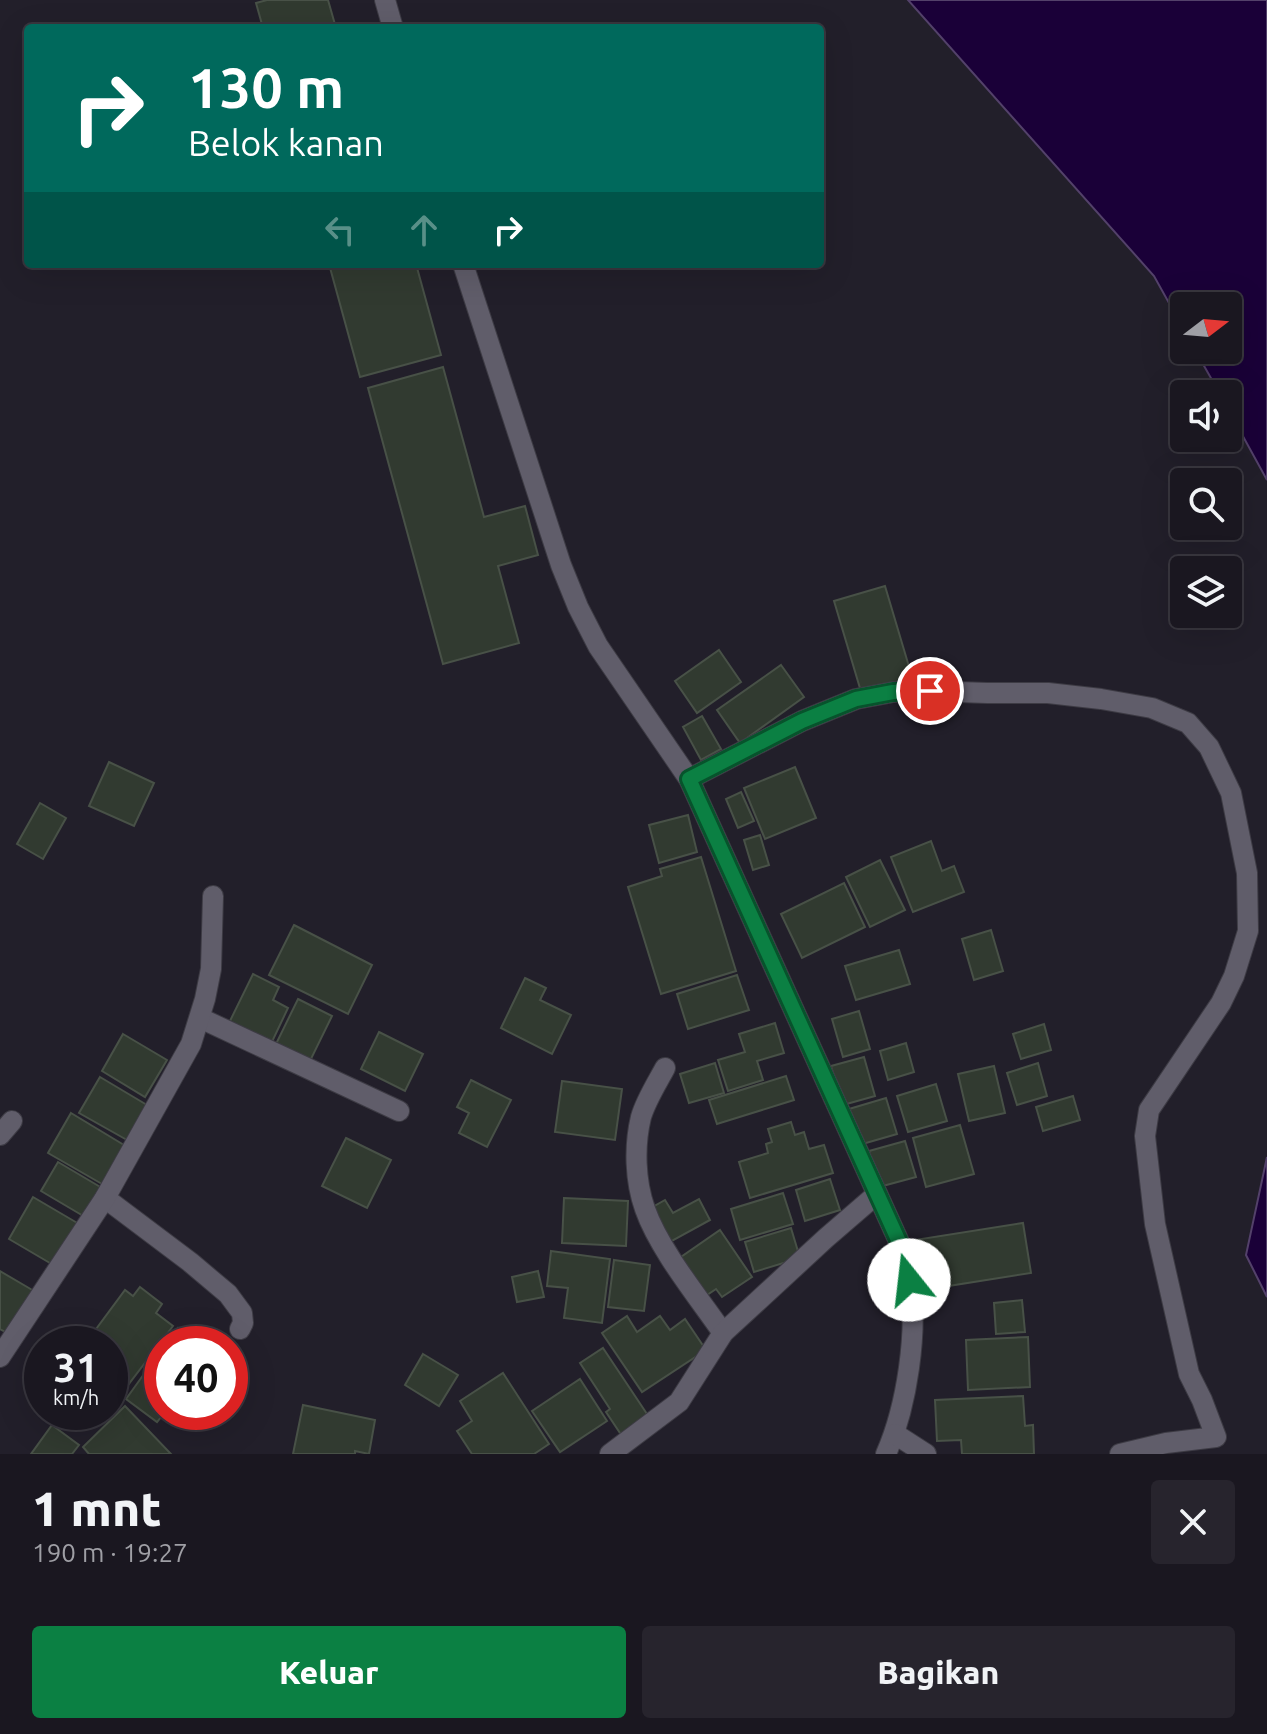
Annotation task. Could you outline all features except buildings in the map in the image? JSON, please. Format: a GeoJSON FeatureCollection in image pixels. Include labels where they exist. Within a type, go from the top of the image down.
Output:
{"type":"FeatureCollection","features":[{"type":"Feature","properties":{"kind":"street"},"geometry":{"type":"LineString","coordinates":[[385,0],[392,24]]}},
{"type":"Feature","properties":{"kind":"street"},"geometry":{"type":"LineString","coordinates":[[464,268],[561,565],[578,607],[598,646],[689,779],[900,1244],[909,1280],[913,1326],[895,1434],[886,1454]]}},
{"type":"Feature","properties":{"kind":"street"},"geometry":{"type":"LineString","coordinates":[[689,779],[802,721],[856,699],[893,692],[1048,693],[1114,701],[1152,708],[1188,723],[1209,747],[1231,793],[1247,873],[1248,931],[1234,976],[1221,1003],[1149,1110],[1145,1136],[1155,1224],[1189,1374],[1220,1445],[1166,1443],[1120,1454]]}},
{"type":"Feature","properties":{"kind":"street"},"geometry":{"type":"LineString","coordinates":[[0,1357],[105,1198],[191,1044],[211,969],[213,896]]}},
{"type":"Feature","properties":{"kind":"street"},"geometry":{"type":"LineString","coordinates":[[200,1018],[399,1111]]}},
{"type":"Feature","properties":{"kind":"street"},"geometry":{"type":"LineString","coordinates":[[665,1068],[641,1117],[637,1148],[639,1184],[645,1208],[657,1233],[723,1333]]}},
{"type":"Feature","properties":{"kind":"street"},"geometry":{"type":"LineString","coordinates":[[610,1454],[679,1402],[723,1333],[877,1194]]}},
{"type":"Feature","properties":{"kind":"street"},"geometry":{"type":"LineString","coordinates":[[105,1198],[228,1294],[242,1313],[242,1326]]}},
{"type":"Feature","properties":{"kind":"street"},"geometry":{"type":"LineString","coordinates":[[895,1434],[926,1454]]}},
{"type":"Feature","properties":{"kind":"shaded area"},"geometry":{"type":"Polygon","coordinates":[[[908,0],[1267,0],[1267,480],[1242,434],[1242,380],[1212,380],[1203,364],[1242,364],[1242,292],[1170,292],[1170,305],[1154,276],[908,0]]]}},
{"type":"Feature","properties":{"kind":"shaded area"},"geometry":{"type":"Polygon","coordinates":[[[1267,1157],[1267,1297],[1246,1255],[1267,1157]]]}},
{"type":"Feature","properties":{"kind":"route"},"geometry":{"type":"LineString","coordinates":[[909,1280],[900,1244],[689,779],[802,721],[856,699],[893,692],[930,691]]}}]}
